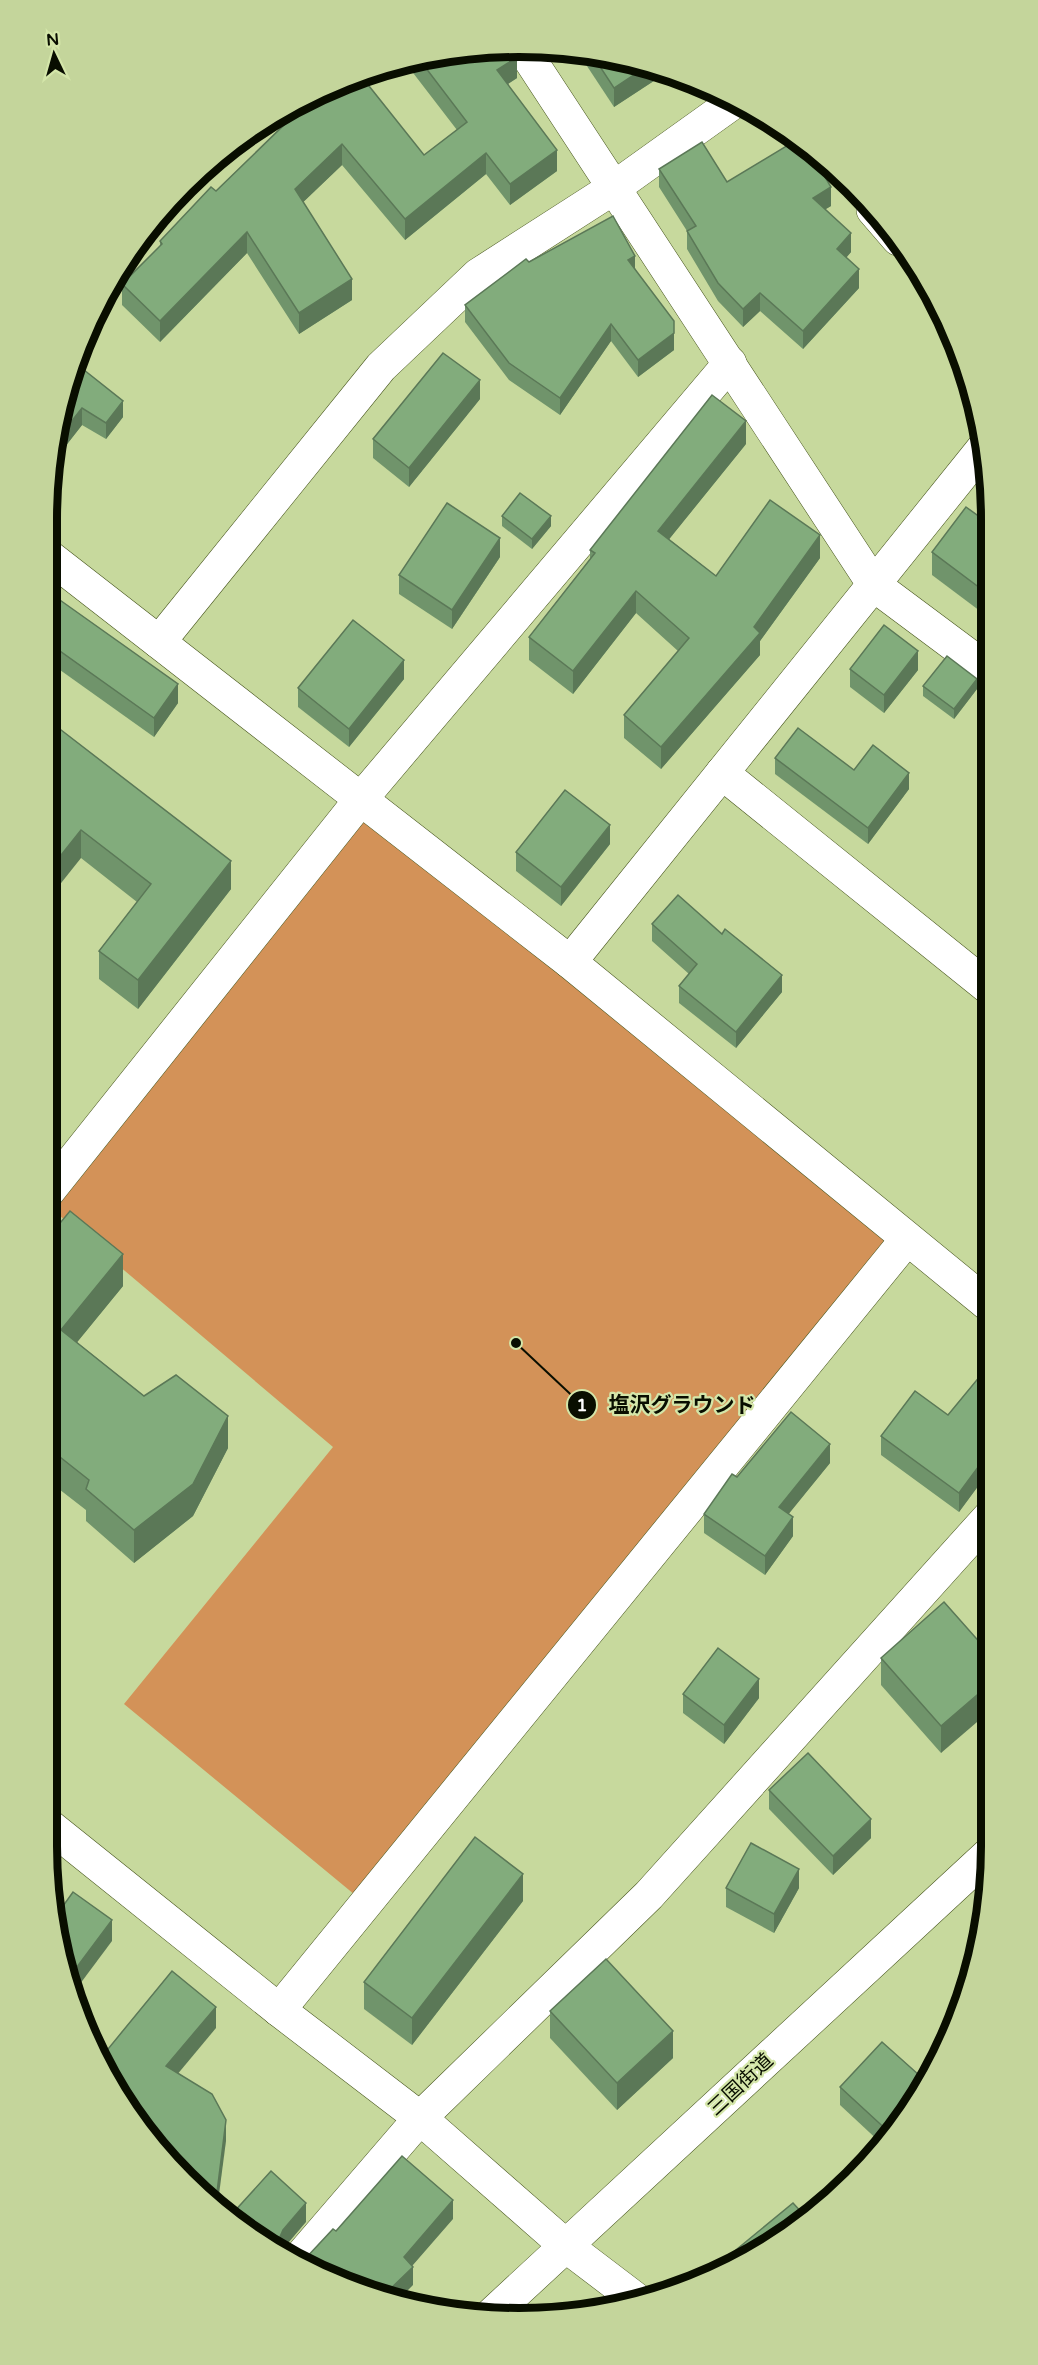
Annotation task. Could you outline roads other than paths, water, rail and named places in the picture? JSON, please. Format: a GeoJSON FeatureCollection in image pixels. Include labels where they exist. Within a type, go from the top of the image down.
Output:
{"type":"FeatureCollection","features":[{"type":"Feature","properties":{"kind":"main road"},"geometry":{"type":"LineString","coordinates":[[529,57],[615,186],[874,585],[981,665]]}},
{"type":"Feature","properties":{"kind":"main road"},"geometry":{"type":"LineString","coordinates":[[159,642],[381,367],[478,275],[615,186],[727,107]]}},
{"type":"Feature","properties":{"kind":"main road"},"geometry":{"type":"LineString","coordinates":[[57,1179],[361,799],[730,363]]}},
{"type":"Feature","properties":{"kind":"main road"},"geometry":{"type":"LineString","coordinates":[[570,962],[977,457]]}},
{"type":"Feature","properties":{"kind":"main road"},"geometry":{"type":"LineString","coordinates":[[57,563],[570,962],[981,1299]]}},
{"type":"Feature","properties":{"kind":"main road"},"geometry":{"type":"LineString","coordinates":[[722,773],[981,982]]}},
{"type":"Feature","properties":{"kind":"main road"},"geometry":{"type":"LineString","coordinates":[[279,2010],[907,1239]]}},
{"type":"Feature","properties":{"kind":"main road"},"geometry":{"type":"LineString","coordinates":[[303,2254],[420,2118],[649,1895],[981,1525]]}},
{"type":"Feature","properties":{"kind":"main road"},"geometry":{"type":"LineString","coordinates":[[57,1833],[279,2010],[420,2118],[566,2246],[629,2294]]}},
{"type":"Feature","properties":{"kind":"main road","name":"三国街道"},"geometry":{"type":"LineString","coordinates":[[499,2307],[980,1862]]}},
{"type":"Feature","properties":{"kind":"place","name":"塩沢グラウンド"},"geometry":{"type":"Point","coordinates":[516,1343]}}]}
